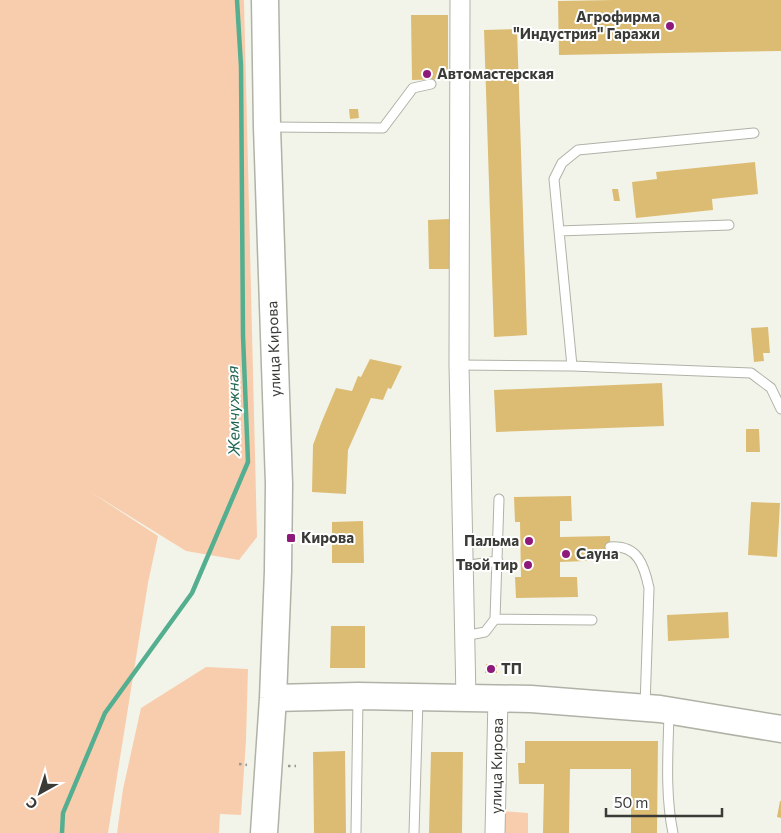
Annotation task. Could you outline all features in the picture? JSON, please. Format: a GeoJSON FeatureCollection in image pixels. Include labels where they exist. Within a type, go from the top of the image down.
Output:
{"type":"FeatureCollection","features":[{"type":"Feature","properties":{"kind":"street","name":"улица Кирова"},"geometry":{"type":"LineString","coordinates":[[264,833],[273,698],[279,484],[267,127],[265,0]]}},
{"type":"Feature","properties":{"kind":"street"},"geometry":{"type":"LineString","coordinates":[[460,0],[454,26],[466,698]]}},
{"type":"Feature","properties":{"kind":"street"},"geometry":{"type":"LineString","coordinates":[[273,698],[358,696],[531,699],[657,709],[781,730]]}},
{"type":"Feature","properties":{"kind":"street","name":"улица Кирова"},"geometry":{"type":"LineString","coordinates":[[495,833],[498,698]]}},
{"type":"Feature","properties":{"kind":"lane"},"geometry":{"type":"LineString","coordinates":[[267,127],[383,128],[413,88],[431,84]]}},
{"type":"Feature","properties":{"kind":"lane"},"geometry":{"type":"LineString","coordinates":[[572,366],[554,179],[562,163],[578,150],[754,132]]}},
{"type":"Feature","properties":{"kind":"lane"},"geometry":{"type":"LineString","coordinates":[[559,231],[729,225]]}},
{"type":"Feature","properties":{"kind":"lane"},"geometry":{"type":"LineString","coordinates":[[459,365],[572,366],[751,373],[771,388],[781,410]]}},
{"type":"Feature","properties":{"kind":"lane"},"geometry":{"type":"LineString","coordinates":[[464,636],[486,632],[495,619],[499,499]]}},
{"type":"Feature","properties":{"kind":"lane"},"geometry":{"type":"LineString","coordinates":[[610,547],[626,548],[638,557],[645,570],[649,588],[657,709],[669,780],[670,821],[673,833]]}},
{"type":"Feature","properties":{"kind":"lane"},"geometry":{"type":"LineString","coordinates":[[463,566],[498,561]]}},
{"type":"Feature","properties":{"kind":"lane"},"geometry":{"type":"LineString","coordinates":[[495,619],[592,620]]}},
{"type":"Feature","properties":{"kind":"lane"},"geometry":{"type":"LineString","coordinates":[[356,833],[358,696]]}},
{"type":"Feature","properties":{"kind":"lane"},"geometry":{"type":"LineString","coordinates":[[414,833],[418,697]]}},
{"type":"Feature","properties":{"kind":"shaded area"},"geometry":{"type":"Polygon","coordinates":[[[0,0],[244,0],[257,537],[239,560],[186,551],[89,491],[158,536],[148,583],[108,833],[0,833],[0,0]]]}},
{"type":"Feature","properties":{"kind":"shaded area"},"geometry":{"type":"Polygon","coordinates":[[[206,667],[248,669],[241,815],[220,814],[219,833],[117,833],[123,789],[141,708],[206,667]]]}},
{"type":"Feature","properties":{"kind":"shaded area"},"geometry":{"type":"Polygon","coordinates":[[[499,811],[528,813],[528,833],[499,833],[499,811]]]}},
{"type":"Feature","properties":{"kind":"building","name":"Агрофирма \"Индустрия\" Гаражи"},"geometry":{"type":"Polygon","coordinates":[[[781,0],[781,51],[559,55],[558,1],[781,0]]]}},
{"type":"Feature","properties":{"kind":"building"},"geometry":{"type":"Polygon","coordinates":[[[411,15],[448,15],[448,79],[412,80],[411,15]]]}},
{"type":"Feature","properties":{"kind":"building","name":"Агрофирма \"Индустрия\" Гаражи"},"geometry":{"type":"Polygon","coordinates":[[[517,29],[527,335],[494,337],[484,30],[517,29]]]}},
{"type":"Feature","properties":{"kind":"building"},"geometry":{"type":"Polygon","coordinates":[[[349,109],[358,109],[359,118],[350,119],[349,109]]]}},
{"type":"Feature","properties":{"kind":"building"},"geometry":{"type":"Polygon","coordinates":[[[755,162],[758,194],[712,199],[713,210],[636,218],[632,182],[657,179],[656,172],[755,162]]]}},
{"type":"Feature","properties":{"kind":"building"},"geometry":{"type":"Polygon","coordinates":[[[612,189],[618,189],[620,201],[614,201],[612,189]]]}},
{"type":"Feature","properties":{"kind":"building"},"geometry":{"type":"Polygon","coordinates":[[[450,219],[450,269],[429,269],[428,220],[450,219]]]}},
{"type":"Feature","properties":{"kind":"building"},"geometry":{"type":"Polygon","coordinates":[[[768,327],[770,353],[763,353],[764,361],[754,362],[751,328],[768,327]]]}},
{"type":"Feature","properties":{"kind":"building"},"geometry":{"type":"Polygon","coordinates":[[[370,359],[402,366],[391,389],[388,388],[383,400],[371,398],[348,450],[346,494],[312,492],[313,445],[336,388],[352,391],[358,376],[361,377],[370,359]]]}},
{"type":"Feature","properties":{"kind":"building"},"geometry":{"type":"Polygon","coordinates":[[[662,383],[664,426],[496,432],[494,390],[662,383]]]}},
{"type":"Feature","properties":{"kind":"building"},"geometry":{"type":"Polygon","coordinates":[[[746,429],[759,429],[760,452],[746,452],[746,429]]]}},
{"type":"Feature","properties":{"kind":"building","name":"Сауна"},"geometry":{"type":"Polygon","coordinates":[[[571,496],[572,521],[560,521],[560,537],[610,536],[611,560],[560,562],[560,577],[577,577],[578,597],[516,598],[515,577],[521,577],[520,522],[515,522],[514,497],[571,496]]]}},
{"type":"Feature","properties":{"kind":"building"},"geometry":{"type":"Polygon","coordinates":[[[751,502],[780,503],[777,557],[748,555],[751,502]]]}},
{"type":"Feature","properties":{"kind":"building"},"geometry":{"type":"Polygon","coordinates":[[[363,521],[364,563],[332,563],[332,522],[363,521]]]}},
{"type":"Feature","properties":{"kind":"building"},"geometry":{"type":"Polygon","coordinates":[[[728,612],[729,638],[668,641],[667,615],[728,612]]]}},
{"type":"Feature","properties":{"kind":"building"},"geometry":{"type":"Polygon","coordinates":[[[331,626],[365,626],[365,668],[330,668],[331,626]]]}},
{"type":"Feature","properties":{"kind":"building","name":"ТП"},"geometry":{"type":"Polygon","coordinates":[[[486,664],[497,665],[497,673],[485,673],[486,664]]]}},
{"type":"Feature","properties":{"kind":"building"},"geometry":{"type":"Polygon","coordinates":[[[525,741],[658,741],[657,833],[631,833],[631,769],[570,769],[569,833],[543,833],[544,784],[519,784],[518,763],[525,763],[525,741]]]}},
{"type":"Feature","properties":{"kind":"building"},"geometry":{"type":"Polygon","coordinates":[[[345,751],[346,833],[314,833],[313,752],[345,751]]]}},
{"type":"Feature","properties":{"kind":"building"},"geometry":{"type":"Polygon","coordinates":[[[431,752],[463,752],[462,833],[429,833],[431,752]]]}},
{"type":"Feature","properties":{"kind":"building"},"geometry":{"type":"Polygon","coordinates":[[[781,801],[781,818],[777,817],[781,801]]]}},
{"type":"Feature","properties":{"kind":"waterway","name":"Жемчужная"},"geometry":{"type":"LineString","coordinates":[[62,833],[63,813],[105,713],[192,593],[248,462],[243,336],[241,66],[237,0]]}},
{"type":"Feature","properties":{"kind":"place","name":"Агрофирма \"Индустрия\" Гаражи"},"geometry":{"type":"Point","coordinates":[670,26]}},
{"type":"Feature","properties":{"kind":"place","name":"Автомастерская"},"geometry":{"type":"Point","coordinates":[427,74]}},
{"type":"Feature","properties":{"kind":"place","name":"Кирова"},"geometry":{"type":"Point","coordinates":[291,538]}},
{"type":"Feature","properties":{"kind":"place","name":"Пальма"},"geometry":{"type":"Point","coordinates":[529,541]}},
{"type":"Feature","properties":{"kind":"place","name":"Сауна"},"geometry":{"type":"Point","coordinates":[566,554]}},
{"type":"Feature","properties":{"kind":"place","name":"Твой тир"},"geometry":{"type":"Point","coordinates":[528,565]}},
{"type":"Feature","properties":{"kind":"place","name":"ТП"},"geometry":{"type":"Point","coordinates":[491,669]}}]}
